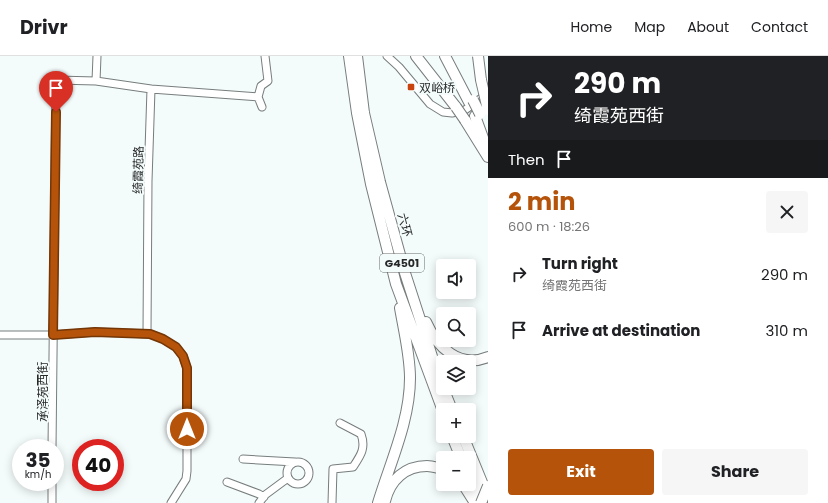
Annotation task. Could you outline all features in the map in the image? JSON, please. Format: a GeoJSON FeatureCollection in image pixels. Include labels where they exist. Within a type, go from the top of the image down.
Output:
{"type":"FeatureCollection","features":[{"type":"Feature","properties":{"kind":"highway","name":"G4501"},"geometry":{"type":"LineString","coordinates":[[349,56],[361,113]]}},
{"type":"Feature","properties":{"kind":"highway","name":"G4501"},"geometry":{"type":"LineString","coordinates":[[357,56],[361,113]]}},
{"type":"Feature","properties":{"kind":"highway"},"geometry":{"type":"LineString","coordinates":[[416,56],[456,107],[488,157]]}},
{"type":"Feature","properties":{"kind":"highway"},"geometry":{"type":"LineString","coordinates":[[445,56],[471,101],[481,113],[488,133]]}},
{"type":"Feature","properties":{"kind":"highway"},"geometry":{"type":"LineString","coordinates":[[450,56],[471,101]]}},
{"type":"Feature","properties":{"kind":"highway"},"geometry":{"type":"LineString","coordinates":[[478,56],[481,80],[481,113],[488,151]]}},
{"type":"Feature","properties":{"kind":"highway","name":"六环"},"geometry":{"type":"LineString","coordinates":[[361,113],[405,273],[439,378],[449,403]]}},
{"type":"Feature","properties":{"kind":"highway","name":"六环"},"geometry":{"type":"LineString","coordinates":[[361,113],[371,184],[396,284],[440,403]]}},
{"type":"Feature","properties":{"kind":"highway"},"geometry":{"type":"LineString","coordinates":[[405,273],[431,333],[440,346],[453,356],[472,360],[488,357]]}},
{"type":"Feature","properties":{"kind":"highway"},"geometry":{"type":"LineString","coordinates":[[378,503],[401,431],[408,400],[410,378],[396,284]]}},
{"type":"Feature","properties":{"kind":"highway"},"geometry":{"type":"LineString","coordinates":[[466,443],[488,497]]}},
{"type":"Feature","properties":{"kind":"highway"},"geometry":{"type":"LineString","coordinates":[[385,503],[387,493],[396,478],[408,470],[427,466],[436,468]]}},
{"type":"Feature","properties":{"kind":"highway"},"geometry":{"type":"LineString","coordinates":[[482,503],[488,486]]}},
{"type":"Feature","properties":{"kind":"highway"},"geometry":{"type":"LineString","coordinates":[[467,491],[475,503]]}},
{"type":"Feature","properties":{"kind":"highway"},"geometry":{"type":"LineString","coordinates":[[476,491],[482,503]]}},
{"type":"Feature","properties":{"kind":"street"},"geometry":{"type":"LineString","coordinates":[[97,56],[96,81],[151,89],[258,97]]}},
{"type":"Feature","properties":{"kind":"street"},"geometry":{"type":"LineString","coordinates":[[262,107],[258,97],[261,86],[268,81],[265,56]]}},
{"type":"Feature","properties":{"kind":"street"},"geometry":{"type":"LineString","coordinates":[[387,56],[399,67],[430,104],[443,112],[452,113],[465,110],[487,96]]}},
{"type":"Feature","properties":{"kind":"street","name":"承泽苑西街"},"geometry":{"type":"LineString","coordinates":[[52,439],[56,80],[96,81]]}},
{"type":"Feature","properties":{"kind":"street","name":"绮霞苑路"},"geometry":{"type":"LineString","coordinates":[[147,334],[148,181],[151,89]]}},
{"type":"Feature","properties":{"kind":"street"},"geometry":{"type":"LineString","coordinates":[[0,335],[53,335],[95,332],[147,334],[163,339],[176,347],[183,356],[187,368],[188,471],[186,479],[171,503]]}},
{"type":"Feature","properties":{"kind":"street"},"geometry":{"type":"LineString","coordinates":[[332,503],[333,468],[353,467],[362,453],[364,442],[361,434],[340,423]]}},
{"type":"Feature","properties":{"kind":"street"},"geometry":{"type":"LineString","coordinates":[[243,459],[297,462],[304,464],[308,470],[308,477],[304,483],[293,483],[288,478],[288,467],[297,462]]}},
{"type":"Feature","properties":{"kind":"street"},"geometry":{"type":"LineString","coordinates":[[227,482],[259,494],[261,500],[288,478]]}},
{"type":"Feature","properties":{"kind":"street"},"geometry":{"type":"LineString","coordinates":[[52,491],[52,503]]}},
{"type":"Feature","properties":{"kind":"place","name":"双峪桥"},"geometry":{"type":"Point","coordinates":[411,87]}},
{"type":"Feature","properties":{"kind":"route"},"geometry":{"type":"LineString","coordinates":[[56,112],[53,335],[95,332],[150,334],[163,339],[176,347],[183,356],[187,368],[187,429]]}}]}
